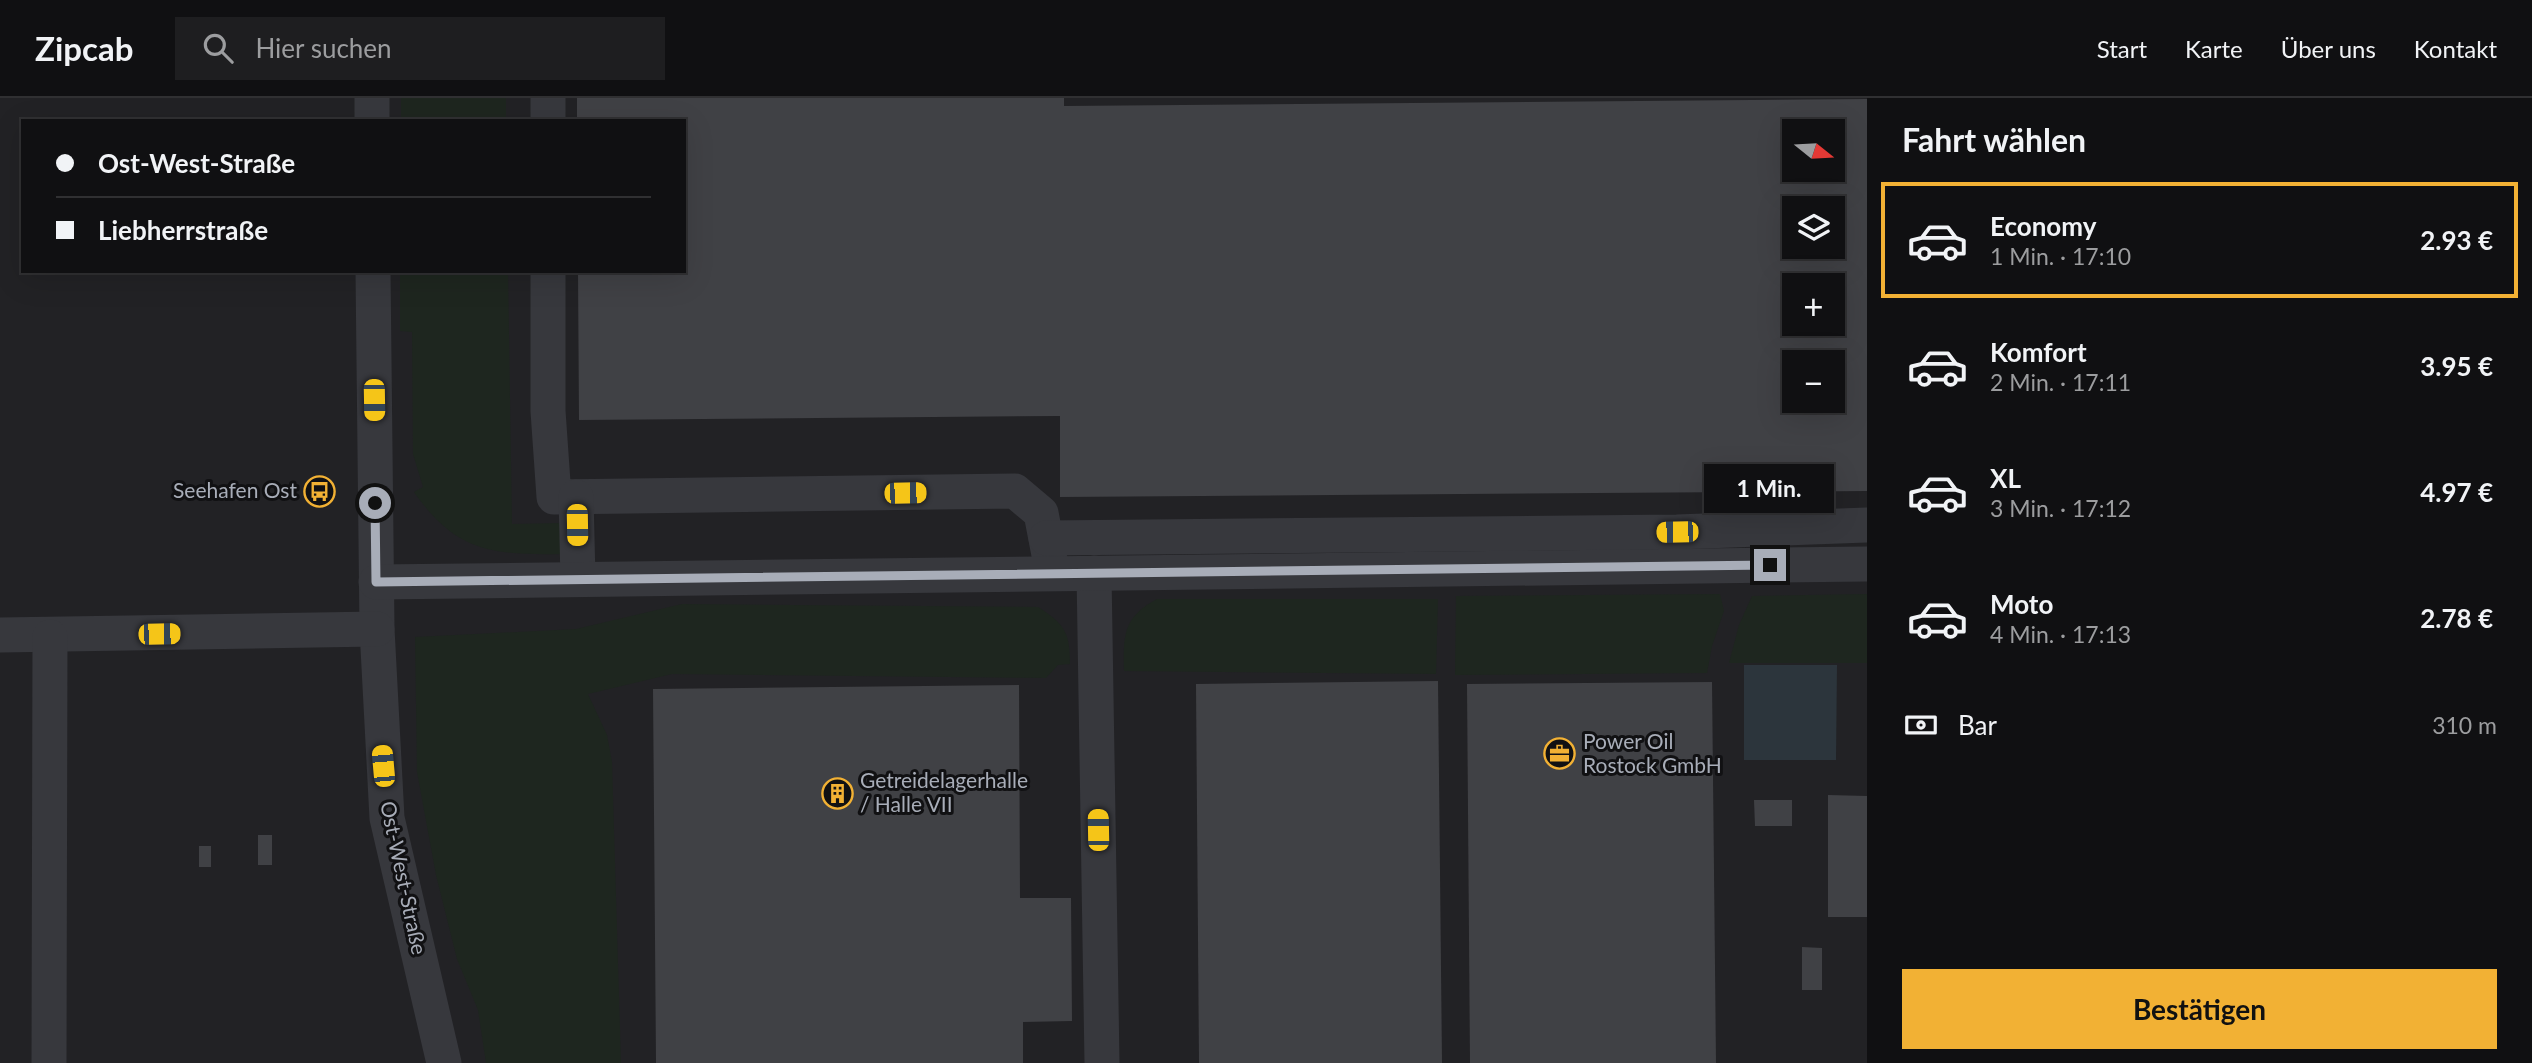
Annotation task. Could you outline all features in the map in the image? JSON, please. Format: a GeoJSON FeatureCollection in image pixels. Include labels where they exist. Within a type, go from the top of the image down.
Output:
{"type":"FeatureCollection","features":[{"type":"Feature","properties":{"kind":"street"},"geometry":{"type":"LineString","coordinates":[[372,98],[372,119]]}},
{"type":"Feature","properties":{"kind":"street"},"geometry":{"type":"LineString","coordinates":[[548,98],[548,119]]}},
{"type":"Feature","properties":{"kind":"street","name":"Ost-West-Straße"},"geometry":{"type":"LineString","coordinates":[[373,273],[377,629],[387,818],[444,1063]]}},
{"type":"Feature","properties":{"kind":"street"},"geometry":{"type":"LineString","coordinates":[[548,273],[548,411],[554,497],[1015,491],[1041,513],[1053,574]]}},
{"type":"Feature","properties":{"kind":"street"},"geometry":{"type":"LineString","coordinates":[[576,497],[578,579]]}},
{"type":"Feature","properties":{"kind":"street"},"geometry":{"type":"LineString","coordinates":[[376,582],[1859,564],[1858,525],[1677,532],[1046,538]]}},
{"type":"Feature","properties":{"kind":"street"},"geometry":{"type":"LineString","coordinates":[[1446,534],[1449,569]]}},
{"type":"Feature","properties":{"kind":"street"},"geometry":{"type":"LineString","coordinates":[[1094,573],[1102,1063]]}},
{"type":"Feature","properties":{"kind":"street"},"geometry":{"type":"LineString","coordinates":[[0,635],[50,637],[377,629]]}},
{"type":"Feature","properties":{"kind":"street"},"geometry":{"type":"LineString","coordinates":[[49,1063],[50,637]]}},
{"type":"Feature","properties":{"kind":"shaded area"},"geometry":{"type":"Polygon","coordinates":[[[0,98],[1867,98],[1867,1063],[0,1063],[0,98]]]}},
{"type":"Feature","properties":{"kind":"shaded area"},"geometry":{"type":"Polygon","coordinates":[[[401,98],[506,98],[506,119],[401,119],[401,98]]]}},
{"type":"Feature","properties":{"kind":"shaded area"},"geometry":{"type":"Polygon","coordinates":[[[400,273],[508,273],[512,524],[563,523],[565,554],[518,553],[479,547],[446,528],[414,492],[423,487],[413,454],[412,332],[400,331],[400,273]]]}},
{"type":"Feature","properties":{"kind":"shaded area"},"geometry":{"type":"Polygon","coordinates":[[[1720,594],[1724,611],[1712,646],[1707,673],[1455,675],[1456,596],[1720,594]]]}},
{"type":"Feature","properties":{"kind":"shaded area"},"geometry":{"type":"Polygon","coordinates":[[[1867,594],[1867,663],[1729,663],[1739,625],[1752,596],[1867,594]]]}},
{"type":"Feature","properties":{"kind":"shaded area"},"geometry":{"type":"Polygon","coordinates":[[[1157,599],[1438,599],[1436,674],[1124,671],[1125,638],[1131,620],[1157,599]]]}},
{"type":"Feature","properties":{"kind":"shaded area"},"geometry":{"type":"Polygon","coordinates":[[[682,604],[1038,607],[1064,630],[1069,644],[1070,664],[1058,665],[1046,678],[672,674],[588,694],[607,735],[612,762],[621,1063],[486,1063],[478,1010],[457,959],[436,875],[417,772],[415,637],[576,629],[682,604]]]}},
{"type":"Feature","properties":{"kind":"shaded area"},"geometry":{"type":"Polygon","coordinates":[[[1744,665],[1837,665],[1836,760],[1744,760],[1744,665]]]}},
{"type":"Feature","properties":{"kind":"building"},"geometry":{"type":"Polygon","coordinates":[[[577,98],[1064,98],[1064,106],[1867,99],[1867,491],[1060,497],[1060,416],[579,420],[578,273],[686,273],[686,119],[577,119],[577,98]]]}},
{"type":"Feature","properties":{"kind":"building"},"geometry":{"type":"Polygon","coordinates":[[[1438,681],[1442,1063],[1199,1063],[1196,684],[1438,681]]]}},
{"type":"Feature","properties":{"kind":"building"},"geometry":{"type":"Polygon","coordinates":[[[1712,682],[1716,1063],[1470,1063],[1467,684],[1712,682]]]}},
{"type":"Feature","properties":{"kind":"building","name":"Getreidelagerhalle / Halle VII"},"geometry":{"type":"Polygon","coordinates":[[[1019,685],[1020,898],[1071,898],[1072,1021],[1023,1022],[1023,1063],[656,1063],[653,689],[1019,685]]]}},
{"type":"Feature","properties":{"kind":"building"},"geometry":{"type":"Polygon","coordinates":[[[1828,795],[1867,796],[1867,917],[1828,917],[1828,795]]]}},
{"type":"Feature","properties":{"kind":"building"},"geometry":{"type":"Polygon","coordinates":[[[1754,800],[1792,800],[1792,826],[1755,826],[1754,800]]]}},
{"type":"Feature","properties":{"kind":"building"},"geometry":{"type":"Polygon","coordinates":[[[258,835],[272,835],[272,865],[258,865],[258,835]]]}},
{"type":"Feature","properties":{"kind":"building"},"geometry":{"type":"Polygon","coordinates":[[[199,846],[211,846],[211,867],[199,867],[199,846]]]}},
{"type":"Feature","properties":{"kind":"building"},"geometry":{"type":"Polygon","coordinates":[[[1802,947],[1822,948],[1822,990],[1802,990],[1802,947]]]}},
{"type":"Feature","properties":{"kind":"place","name":"Seehafen Ost"},"geometry":{"type":"Point","coordinates":[320,491]}},
{"type":"Feature","properties":{"kind":"place","name":"Power Oil Rostock GmbH"},"geometry":{"type":"Point","coordinates":[1560,754]}},
{"type":"Feature","properties":{"kind":"place","name":"Getreidelagerhalle / Halle VII"},"geometry":{"type":"Point","coordinates":[837,793]}},
{"type":"Feature","properties":{"kind":"route"},"geometry":{"type":"LineString","coordinates":[[375,503],[376,582],[1770,565]]}}]}
